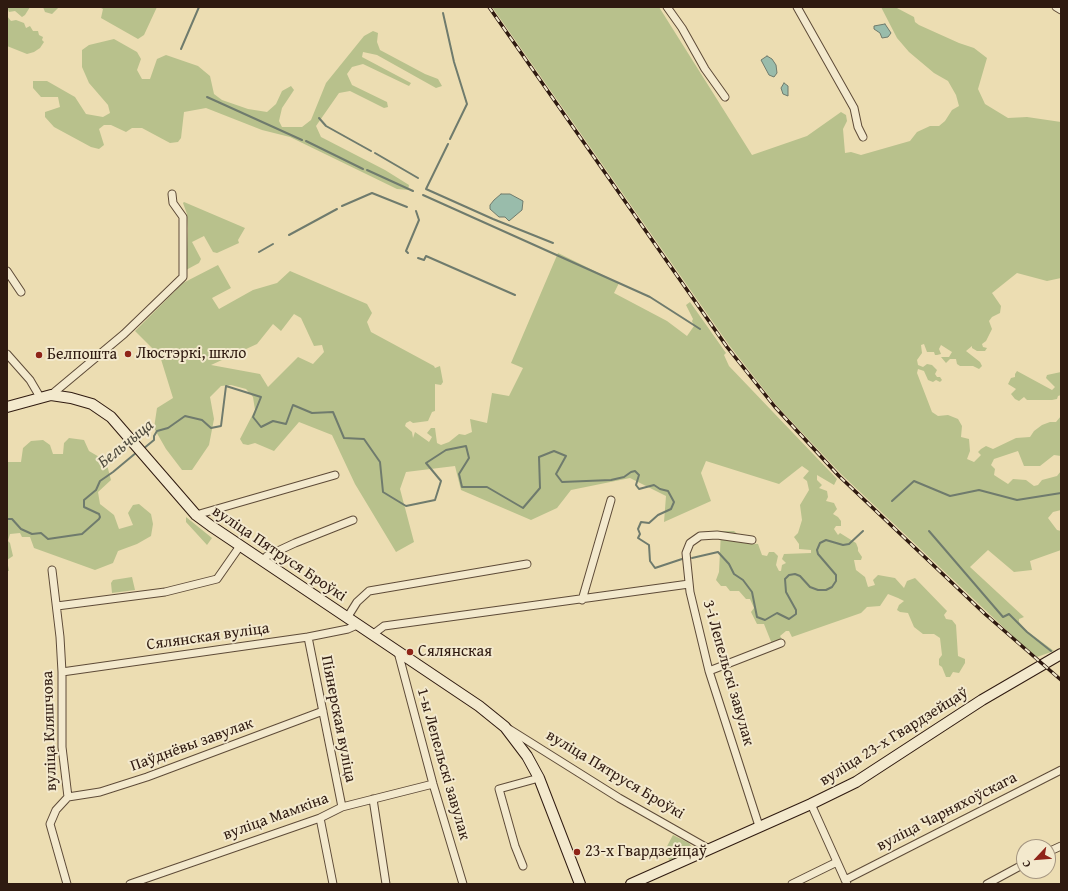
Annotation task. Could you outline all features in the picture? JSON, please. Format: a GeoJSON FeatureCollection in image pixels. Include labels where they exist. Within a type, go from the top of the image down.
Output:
{"type":"FeatureCollection","features":[{"type":"Feature","properties":{"kind":"main road","name":"вуліца Пятруся Броўкі"},"geometry":{"type":"LineString","coordinates":[[7,407],[51,395],[71,398],[92,404],[111,417],[126,433],[196,515],[346,618],[479,706],[505,727],[527,756],[540,778],[580,884]]}},
{"type":"Feature","properties":{"kind":"main road","name":"вуліца 23-х Гвардзейцаў"},"geometry":{"type":"LineString","coordinates":[[631,884],[811,804],[856,782],[982,700],[1029,674],[1060,654]]}},
{"type":"Feature","properties":{"kind":"street"},"geometry":{"type":"LineString","coordinates":[[667,7],[682,28],[705,69],[725,97]]}},
{"type":"Feature","properties":{"kind":"street"},"geometry":{"type":"LineString","coordinates":[[797,7],[854,108],[858,127],[864,137]]}},
{"type":"Feature","properties":{"kind":"street"},"geometry":{"type":"LineString","coordinates":[[1056,7],[1061,10]]}},
{"type":"Feature","properties":{"kind":"street"},"geometry":{"type":"LineString","coordinates":[[51,395],[124,334],[183,277],[183,217],[173,203],[172,194]]}},
{"type":"Feature","properties":{"kind":"street"},"geometry":{"type":"LineString","coordinates":[[7,271],[21,292]]}},
{"type":"Feature","properties":{"kind":"street"},"geometry":{"type":"LineString","coordinates":[[7,354],[34,385],[40,397]]}},
{"type":"Feature","properties":{"kind":"street"},"geometry":{"type":"LineString","coordinates":[[196,515],[335,474]]}},
{"type":"Feature","properties":{"kind":"street"},"geometry":{"type":"LineString","coordinates":[[582,600],[611,500]]}},
{"type":"Feature","properties":{"kind":"street"},"geometry":{"type":"LineString","coordinates":[[262,561],[268,556],[295,543],[353,520]]}},
{"type":"Feature","properties":{"kind":"street","name":"3-і Лепельскі завулак"},"geometry":{"type":"LineString","coordinates":[[752,540],[707,534],[694,538],[686,553],[689,584],[709,671],[759,826]]}},
{"type":"Feature","properties":{"kind":"street"},"geometry":{"type":"LineString","coordinates":[[57,606],[165,592],[217,579],[240,546]]}},
{"type":"Feature","properties":{"kind":"street"},"geometry":{"type":"LineString","coordinates":[[346,618],[357,602],[370,591],[527,564]]}},
{"type":"Feature","properties":{"kind":"street","name":"вуліца Кляшчова"},"geometry":{"type":"LineString","coordinates":[[52,570],[57,606],[62,672],[62,747],[68,797],[56,810],[50,824],[67,884]]}},
{"type":"Feature","properties":{"kind":"street"},"geometry":{"type":"LineString","coordinates":[[372,635],[384,626],[582,600],[689,584]]}},
{"type":"Feature","properties":{"kind":"street","name":"Сялянская вуліца"},"geometry":{"type":"LineString","coordinates":[[62,672],[308,637],[348,629],[357,625]]}},
{"type":"Feature","properties":{"kind":"street","name":"Піянерская вуліца"},"geometry":{"type":"LineString","coordinates":[[308,637],[342,807]]}},
{"type":"Feature","properties":{"kind":"street"},"geometry":{"type":"LineString","coordinates":[[709,671],[781,643]]}},
{"type":"Feature","properties":{"kind":"street","name":"1-ы Лепельскі завулак"},"geometry":{"type":"LineString","coordinates":[[398,652],[433,784],[463,884]]}},
{"type":"Feature","properties":{"kind":"street","name":"Паўднёвы завулак"},"geometry":{"type":"LineString","coordinates":[[68,797],[100,792],[147,777],[323,712]]}},
{"type":"Feature","properties":{"kind":"street","name":"вуліца Пятруся Броўкі"},"geometry":{"type":"LineString","coordinates":[[505,727],[619,798],[709,849]]}},
{"type":"Feature","properties":{"kind":"street","name":"вуліца Чарняхоўскага"},"geometry":{"type":"LineString","coordinates":[[846,882],[1061,770]]}},
{"type":"Feature","properties":{"kind":"street"},"geometry":{"type":"LineString","coordinates":[[523,866],[515,846],[499,789],[540,778]]}},
{"type":"Feature","properties":{"kind":"street","name":"вуліца Мамкіна"},"geometry":{"type":"LineString","coordinates":[[130,884],[320,818],[342,807],[433,784]]}},
{"type":"Feature","properties":{"kind":"street"},"geometry":{"type":"LineString","coordinates":[[373,799],[386,884]]}},
{"type":"Feature","properties":{"kind":"street"},"geometry":{"type":"LineString","coordinates":[[811,804],[846,882]]}},
{"type":"Feature","properties":{"kind":"street"},"geometry":{"type":"LineString","coordinates":[[320,818],[333,884]]}},
{"type":"Feature","properties":{"kind":"street"},"geometry":{"type":"LineString","coordinates":[[792,884],[837,862]]}},
{"type":"Feature","properties":{"kind":"street"},"geometry":{"type":"LineString","coordinates":[[987,884],[1016,868]]}},
{"type":"Feature","properties":{"kind":"green space"},"geometry":{"type":"Polygon","coordinates":[[[7,7],[30,7],[22,17],[15,11],[9,12],[7,7]]]}},
{"type":"Feature","properties":{"kind":"green space"},"geometry":{"type":"Polygon","coordinates":[[[43,7],[59,7],[52,14],[45,12],[43,7]]]}},
{"type":"Feature","properties":{"kind":"green space"},"geometry":{"type":"Polygon","coordinates":[[[99,7],[157,7],[144,35],[138,39],[101,18],[103,9],[99,7]]]}},
{"type":"Feature","properties":{"kind":"green space"},"geometry":{"type":"Polygon","coordinates":[[[492,7],[659,7],[752,155],[807,136],[841,112],[846,115],[847,121],[843,129],[845,153],[851,152],[861,155],[910,141],[917,132],[930,126],[939,126],[945,121],[952,110],[959,106],[956,95],[948,81],[934,73],[909,52],[897,38],[881,7],[895,7],[914,17],[915,22],[919,25],[974,48],[987,58],[978,89],[985,104],[1008,118],[1027,117],[1061,122],[1061,278],[1047,281],[1017,273],[992,293],[1001,306],[1000,313],[992,317],[989,321],[992,329],[986,341],[982,344],[983,347],[987,348],[985,351],[977,351],[972,348],[972,346],[966,351],[980,362],[982,366],[979,369],[973,366],[960,366],[957,364],[956,359],[950,359],[946,363],[941,357],[949,357],[952,352],[941,345],[939,349],[941,354],[935,355],[934,352],[927,352],[924,344],[921,345],[922,353],[917,360],[918,365],[923,367],[927,364],[932,365],[937,370],[935,374],[942,380],[940,382],[936,380],[933,382],[928,380],[924,371],[918,369],[917,373],[932,412],[938,416],[948,415],[958,419],[962,426],[961,437],[969,439],[970,451],[967,459],[974,462],[981,455],[978,452],[986,446],[993,449],[1016,438],[1030,437],[1034,431],[1042,425],[1050,422],[1056,422],[1061,416],[1061,456],[1054,455],[1040,466],[1024,466],[1018,451],[994,459],[991,465],[995,469],[994,475],[1008,484],[1013,479],[1026,480],[1034,486],[1038,485],[1042,480],[1057,476],[1061,471],[1061,510],[1053,512],[1048,518],[1057,530],[1061,531],[1061,550],[1030,561],[1032,570],[1014,572],[988,550],[970,567],[1024,617],[1019,619],[1019,622],[1027,631],[1054,651],[1037,657],[1018,641],[841,474],[777,406],[729,345],[492,7]]]}},
{"type":"Feature","properties":{"kind":"green space"},"geometry":{"type":"Polygon","coordinates":[[[7,16],[11,21],[16,20],[24,23],[26,28],[30,26],[33,31],[38,31],[39,35],[43,37],[42,40],[44,42],[40,48],[27,54],[7,46],[7,16]]]}},
{"type":"Feature","properties":{"kind":"green space"},"geometry":{"type":"Polygon","coordinates":[[[373,31],[378,33],[377,42],[380,50],[425,74],[438,79],[442,86],[436,88],[377,55],[363,52],[362,57],[411,83],[409,86],[363,64],[352,67],[347,74],[352,85],[387,102],[388,107],[384,108],[350,91],[339,93],[316,126],[321,137],[385,170],[409,185],[408,190],[397,189],[290,137],[262,130],[206,108],[184,112],[181,138],[178,142],[170,143],[142,128],[132,128],[126,132],[111,125],[104,125],[99,129],[104,145],[99,149],[91,147],[54,127],[45,117],[45,112],[60,107],[58,97],[41,97],[33,88],[33,81],[47,81],[75,97],[86,114],[103,117],[110,113],[108,105],[89,83],[82,67],[82,50],[89,45],[114,39],[137,52],[141,59],[137,70],[142,79],[150,79],[157,59],[166,55],[198,66],[210,76],[214,94],[222,100],[248,109],[267,112],[276,104],[282,91],[291,86],[294,90],[282,108],[279,121],[282,127],[302,127],[311,120],[326,83],[364,36],[373,31]]]}},
{"type":"Feature","properties":{"kind":"green space"},"geometry":{"type":"Polygon","coordinates":[[[184,202],[245,228],[238,240],[239,243],[217,253],[213,252],[204,236],[192,242],[201,259],[199,263],[186,270],[188,229],[187,214],[183,203],[184,202]]]}},
{"type":"Feature","properties":{"kind":"green space"},"geometry":{"type":"Polygon","coordinates":[[[558,253],[619,283],[614,293],[667,321],[687,336],[694,326],[692,321],[693,319],[686,305],[690,302],[726,353],[724,355],[729,366],[837,479],[834,485],[817,475],[817,480],[822,485],[819,488],[827,491],[828,497],[826,501],[834,503],[837,509],[833,514],[841,521],[841,526],[836,526],[834,529],[838,535],[840,533],[856,543],[858,551],[862,557],[861,560],[854,560],[856,570],[865,577],[868,587],[875,585],[873,580],[878,575],[895,578],[904,588],[907,581],[915,578],[947,611],[944,615],[946,619],[952,620],[956,625],[958,656],[965,659],[965,663],[959,673],[953,672],[950,677],[946,677],[942,667],[939,665],[939,659],[942,655],[940,638],[934,634],[923,634],[914,627],[908,613],[897,610],[899,605],[904,601],[888,594],[880,606],[867,607],[861,613],[792,637],[789,631],[786,631],[780,636],[782,639],[781,642],[772,644],[764,624],[757,624],[751,612],[754,608],[750,599],[746,599],[739,591],[730,591],[726,586],[721,586],[716,580],[719,572],[721,531],[734,531],[748,543],[758,544],[762,555],[767,556],[769,552],[774,552],[778,556],[776,565],[779,571],[781,571],[782,565],[786,563],[782,559],[784,554],[811,553],[811,550],[799,549],[799,544],[794,537],[798,533],[802,520],[800,505],[809,490],[807,481],[803,478],[809,471],[802,466],[779,484],[706,461],[701,473],[711,501],[664,522],[666,496],[630,478],[571,490],[557,508],[531,520],[461,490],[455,466],[406,472],[400,489],[414,542],[396,552],[355,484],[332,435],[299,422],[274,451],[255,443],[248,445],[243,444],[240,439],[255,410],[253,397],[246,389],[231,385],[221,386],[210,397],[214,419],[209,445],[192,470],[182,470],[166,449],[154,428],[157,408],[173,398],[160,356],[135,331],[183,283],[218,265],[231,288],[212,298],[219,309],[253,290],[277,283],[290,271],[367,304],[372,313],[367,322],[371,332],[434,366],[435,368],[440,366],[443,382],[441,385],[435,384],[435,411],[432,412],[428,421],[413,423],[410,421],[406,423],[405,426],[412,432],[413,438],[415,432],[429,442],[432,437],[427,433],[431,428],[435,428],[437,443],[441,445],[449,442],[459,434],[465,435],[472,432],[470,419],[487,423],[492,393],[509,396],[523,368],[511,363],[558,253]],[[294,314],[281,331],[273,324],[257,344],[211,365],[260,374],[268,387],[298,357],[313,364],[324,352],[322,345],[314,346],[301,318],[294,314]]]}},
{"type":"Feature","properties":{"kind":"green space"},"geometry":{"type":"Polygon","coordinates":[[[1017,371],[1052,390],[1055,387],[1046,378],[1047,375],[1061,372],[1061,395],[1058,396],[1057,399],[1052,400],[1027,400],[1024,397],[1019,401],[1015,399],[1011,394],[1016,389],[1008,384],[1011,378],[1015,377],[1017,371]]]}},
{"type":"Feature","properties":{"kind":"green space"},"geometry":{"type":"Polygon","coordinates":[[[69,438],[84,440],[89,451],[106,461],[111,480],[98,492],[100,504],[114,515],[119,529],[133,525],[128,513],[133,505],[139,504],[151,514],[153,524],[151,536],[137,544],[118,551],[113,563],[95,570],[34,548],[30,537],[22,537],[20,533],[10,534],[8,541],[10,543],[13,556],[7,560],[7,455],[8,462],[21,462],[23,448],[31,441],[43,440],[50,445],[53,454],[63,454],[64,443],[69,438]]]}},
{"type":"Feature","properties":{"kind":"green space"},"geometry":{"type":"Polygon","coordinates":[[[186,517],[212,538],[207,545],[186,522],[186,517]]]}},
{"type":"Feature","properties":{"kind":"green space"},"geometry":{"type":"Polygon","coordinates":[[[7,560],[9,571],[7,571],[7,560]]]}},
{"type":"Feature","properties":{"kind":"green space"},"geometry":{"type":"Polygon","coordinates":[[[132,577],[135,590],[112,593],[111,583],[113,580],[132,577]]]}},
{"type":"Feature","properties":{"kind":"green space"},"geometry":{"type":"Polygon","coordinates":[[[673,835],[689,843],[693,848],[691,853],[670,862],[665,850],[673,835]]]}},
{"type":"Feature","properties":{"kind":"shaded area"},"geometry":{"type":"Polygon","coordinates":[[[885,24],[891,33],[888,37],[882,38],[880,33],[874,29],[874,26],[885,24]]]}},
{"type":"Feature","properties":{"kind":"shaded area"},"geometry":{"type":"Polygon","coordinates":[[[767,56],[772,59],[776,65],[777,73],[774,77],[769,75],[761,60],[767,56]]]}},
{"type":"Feature","properties":{"kind":"shaded area"},"geometry":{"type":"Polygon","coordinates":[[[784,83],[788,86],[788,96],[783,94],[781,88],[784,83]]]}},
{"type":"Feature","properties":{"kind":"shaded area"},"geometry":{"type":"Polygon","coordinates":[[[501,194],[510,194],[523,201],[522,210],[509,221],[505,217],[499,217],[490,209],[490,205],[501,194]]]}},
{"type":"Feature","properties":{"kind":"waterway"},"geometry":{"type":"LineString","coordinates":[[181,49],[199,7]]}},
{"type":"Feature","properties":{"kind":"waterway"},"geometry":{"type":"LineString","coordinates":[[443,13],[454,62],[467,104],[450,139]]}},
{"type":"Feature","properties":{"kind":"waterway"},"geometry":{"type":"LineString","coordinates":[[207,97],[302,140]]}},
{"type":"Feature","properties":{"kind":"waterway"},"geometry":{"type":"LineString","coordinates":[[319,118],[326,126],[371,151]]}},
{"type":"Feature","properties":{"kind":"waterway"},"geometry":{"type":"LineString","coordinates":[[306,141],[363,169]]}},
{"type":"Feature","properties":{"kind":"waterway"},"geometry":{"type":"LineString","coordinates":[[448,144],[426,189],[493,219],[553,243]]}},
{"type":"Feature","properties":{"kind":"waterway"},"geometry":{"type":"LineString","coordinates":[[375,153],[418,178]]}},
{"type":"Feature","properties":{"kind":"waterway"},"geometry":{"type":"LineString","coordinates":[[367,170],[413,191]]}},
{"type":"Feature","properties":{"kind":"waterway"},"geometry":{"type":"LineString","coordinates":[[342,206],[372,193],[407,207]]}},
{"type":"Feature","properties":{"kind":"waterway"},"geometry":{"type":"LineString","coordinates":[[423,195],[650,297],[700,329]]}},
{"type":"Feature","properties":{"kind":"waterway"},"geometry":{"type":"LineString","coordinates":[[289,235],[337,209]]}},
{"type":"Feature","properties":{"kind":"waterway"},"geometry":{"type":"LineString","coordinates":[[408,253],[406,251],[419,220],[416,211]]}},
{"type":"Feature","properties":{"kind":"waterway"},"geometry":{"type":"LineString","coordinates":[[259,252],[273,244]]}},
{"type":"Feature","properties":{"kind":"waterway"},"geometry":{"type":"LineString","coordinates":[[418,258],[424,260],[426,256],[515,295]]}},
{"type":"Feature","properties":{"kind":"waterway","name":"Бельчыца"},"geometry":{"type":"LineString","coordinates":[[143,449],[154,440],[154,436],[157,431],[168,428],[185,416],[202,420],[211,428],[221,426],[226,386],[261,397],[253,417],[261,427],[273,421],[286,424],[293,405],[312,413],[333,412],[344,438],[364,439],[380,462],[383,492],[406,506],[435,500],[441,481],[426,463],[446,450],[466,446],[469,458],[459,474],[462,487],[487,487],[523,508],[540,488],[539,457],[554,451],[566,456],[556,474],[562,482],[611,480],[624,477],[635,471],[639,475],[636,485],[639,489],[654,485],[660,489],[668,491],[674,502],[671,509],[658,515],[649,523],[641,522],[638,529],[640,534],[638,538],[649,545],[650,561],[655,568],[682,559]]}},
{"type":"Feature","properties":{"kind":"waterway","name":"Бельчыца"},"geometry":{"type":"LineString","coordinates":[[7,519],[12,519],[21,529],[32,534],[41,533],[48,539],[82,534],[100,517],[99,514],[84,507],[84,500],[96,490],[100,481],[137,452]]}},
{"type":"Feature","properties":{"kind":"waterway","name":"Бельчыца"},"geometry":{"type":"LineString","coordinates":[[892,501],[914,481],[950,496],[979,490],[1017,500],[1061,493]]}},
{"type":"Feature","properties":{"kind":"waterway","name":"Бельчыца"},"geometry":{"type":"LineString","coordinates":[[692,558],[718,552],[729,564],[734,574],[743,580],[752,592],[757,617],[765,620],[777,613],[789,619],[796,614],[796,610],[786,592],[785,579],[789,575],[795,574],[800,576],[810,587],[818,590],[826,590],[832,587],[836,581],[836,575],[818,554],[817,550],[820,543],[826,540],[843,545],[849,544],[863,531]]}},
{"type":"Feature","properties":{"kind":"waterway"},"geometry":{"type":"LineString","coordinates":[[929,531],[1003,617],[1009,614],[1027,632],[1051,651]]}},
{"type":"Feature","properties":{"kind":"railway"},"geometry":{"type":"LineString","coordinates":[[489,7],[727,347],[775,407],[839,476],[985,614],[1061,680]]}},
{"type":"Feature","properties":{"kind":"place","name":"Люстэркі, шкло"},"geometry":{"type":"Point","coordinates":[128,354]}},
{"type":"Feature","properties":{"kind":"place","name":"Белпошта"},"geometry":{"type":"Point","coordinates":[39,355]}},
{"type":"Feature","properties":{"kind":"place","name":"Сялянская"},"geometry":{"type":"Point","coordinates":[410,652]}},
{"type":"Feature","properties":{"kind":"place","name":"23-х Гвардзейцаў"},"geometry":{"type":"Point","coordinates":[577,852]}}]}
